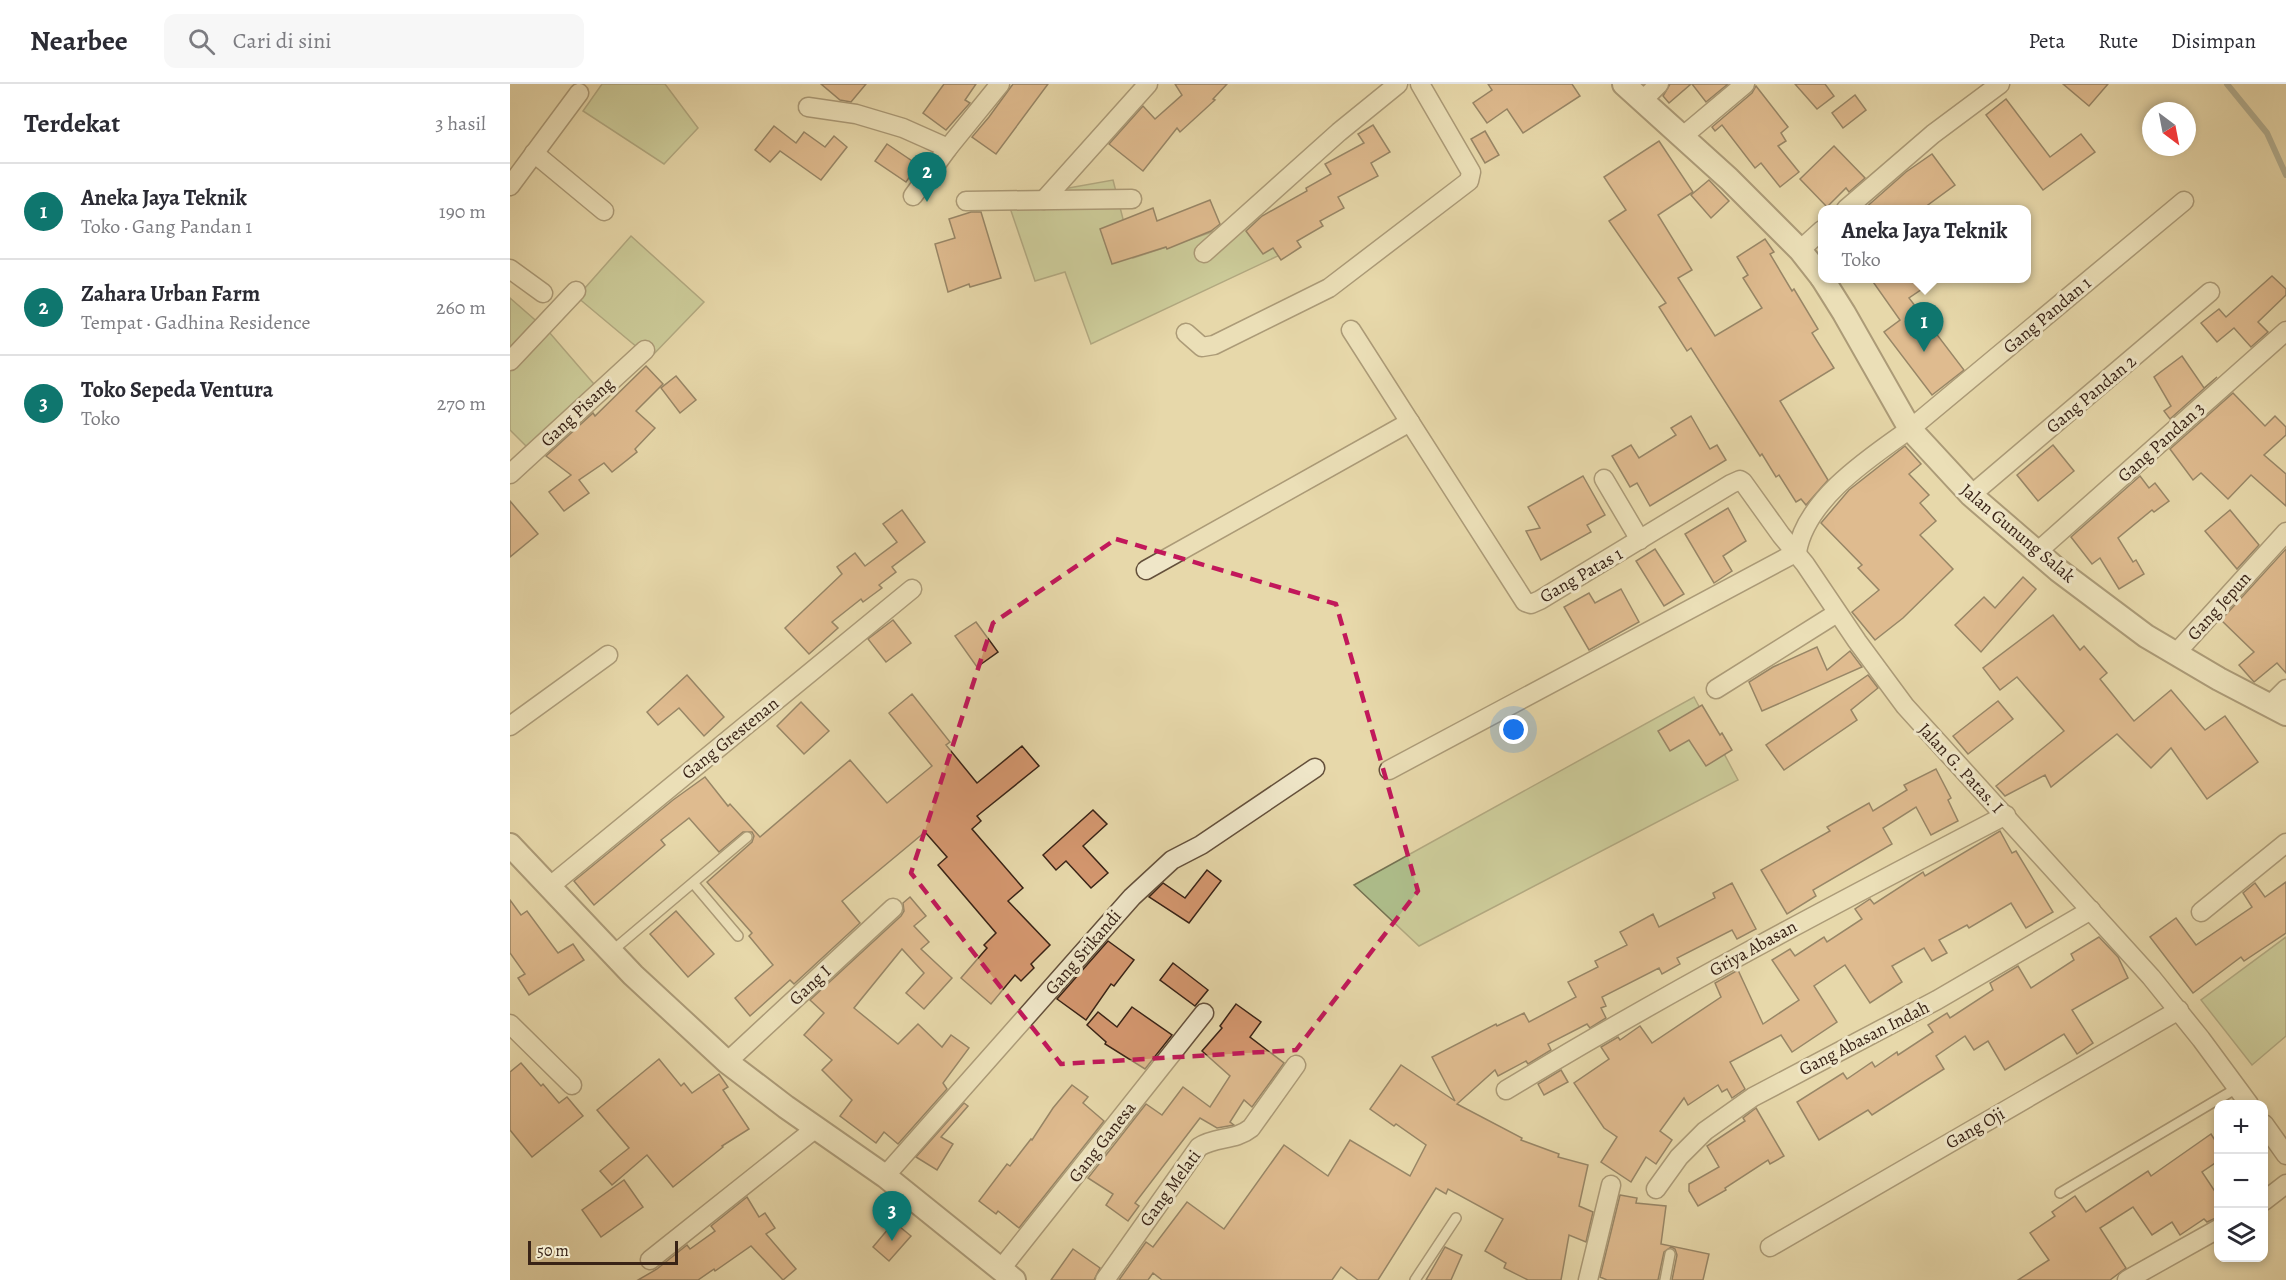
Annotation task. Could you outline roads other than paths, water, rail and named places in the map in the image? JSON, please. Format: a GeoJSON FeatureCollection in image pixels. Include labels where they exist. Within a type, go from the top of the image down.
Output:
{"type":"FeatureCollection","features":[{"type":"Feature","properties":{"kind":"street"},"geometry":{"type":"LineString","coordinates":[[913,196],[948,148],[1000,84]]}},
{"type":"Feature","properties":{"kind":"street"},"geometry":{"type":"LineString","coordinates":[[1044,200],[1148,84]]}},
{"type":"Feature","properties":{"kind":"street"},"geometry":{"type":"LineString","coordinates":[[1204,253],[1339,132],[1398,84]]}},
{"type":"Feature","properties":{"kind":"street"},"geometry":{"type":"LineString","coordinates":[[1186,333],[1202,346],[1214,345],[1320,294],[1469,182],[1471,172],[1420,84]]}},
{"type":"Feature","properties":{"kind":"street","name":"Jalan Gunung Salak"},"geometry":{"type":"LineString","coordinates":[[1624,84],[1729,179],[1800,250],[1818,273]]}},
{"type":"Feature","properties":{"kind":"street"},"geometry":{"type":"LineString","coordinates":[[1642,101],[1659,84]]}},
{"type":"Feature","properties":{"kind":"street"},"geometry":{"type":"LineString","coordinates":[[1682,137],[1745,84]]}},
{"type":"Feature","properties":{"kind":"street"},"geometry":{"type":"LineString","coordinates":[[1852,205],[1933,134],[2000,84]]}},
{"type":"Feature","properties":{"kind":"street"},"geometry":{"type":"LineString","coordinates":[[510,186],[579,93]]}},
{"type":"Feature","properties":{"kind":"street"},"geometry":{"type":"LineString","coordinates":[[808,107],[856,114],[903,128],[948,148]]}},
{"type":"Feature","properties":{"kind":"street"},"geometry":{"type":"LineString","coordinates":[[534,153],[604,211]]}},
{"type":"Feature","properties":{"kind":"street"},"geometry":{"type":"LineString","coordinates":[[966,201],[1132,199]]}},
{"type":"Feature","properties":{"kind":"street","name":"Gang Pandan 1"},"geometry":{"type":"LineString","coordinates":[[1910,429],[2184,201]]}},
{"type":"Feature","properties":{"kind":"street"},"geometry":{"type":"LineString","coordinates":[[1800,250],[1818,234]]}},
{"type":"Feature","properties":{"kind":"street"},"geometry":{"type":"LineString","coordinates":[[510,269],[543,293]]}},
{"type":"Feature","properties":{"kind":"street","name":"Jalan Gunung Salak"},"geometry":{"type":"LineString","coordinates":[[1825,283],[1910,429],[1971,495],[2037,552],[2137,629],[2219,679],[2278,710]]}},
{"type":"Feature","properties":{"kind":"street"},"geometry":{"type":"LineString","coordinates":[[510,361],[576,291]]}},
{"type":"Feature","properties":{"kind":"street","name":"Gang Pandan 2"},"geometry":{"type":"LineString","coordinates":[[1971,495],[2211,292]]}},
{"type":"Feature","properties":{"kind":"street","name":"Gang Patas 1"},"geometry":{"type":"LineString","coordinates":[[1351,330],[1526,602],[1532,604],[1540,600],[1740,480],[1751,490],[1781,536],[1797,552]]}},
{"type":"Feature","properties":{"kind":"street","name":"Gang Pandan 3"},"geometry":{"type":"LineString","coordinates":[[2037,552],[2286,331]]}},
{"type":"Feature","properties":{"kind":"street","name":"Gang Pisang"},"geometry":{"type":"LineString","coordinates":[[510,474],[645,350]]}},
{"type":"Feature","properties":{"kind":"street"},"geometry":{"type":"LineString","coordinates":[[1146,570],[1410,423]]}},
{"type":"Feature","properties":{"kind":"street"},"geometry":{"type":"LineString","coordinates":[[1389,770],[1797,552],[1803,530],[1828,495],[1863,462],[1910,429]]}},
{"type":"Feature","properties":{"kind":"street"},"geometry":{"type":"LineString","coordinates":[[1604,478],[1640,540]]}},
{"type":"Feature","properties":{"kind":"street","name":"Gang Jepun"},"geometry":{"type":"LineString","coordinates":[[2177,652],[2286,532]]}},
{"type":"Feature","properties":{"kind":"street","name":"Jalan G. Patas. I"},"geometry":{"type":"LineString","coordinates":[[1797,552],[1837,613],[1905,706],[1955,764],[2006,815],[2179,1010],[2246,1100]]}},
{"type":"Feature","properties":{"kind":"street","name":"Gang Grestenan"},"geometry":{"type":"LineString","coordinates":[[549,887],[912,589]]}},
{"type":"Feature","properties":{"kind":"street"},"geometry":{"type":"LineString","coordinates":[[1716,688],[1837,613]]}},
{"type":"Feature","properties":{"kind":"street"},"geometry":{"type":"LineString","coordinates":[[510,726],[608,655]]}},
{"type":"Feature","properties":{"kind":"street"},"geometry":{"type":"LineString","coordinates":[[2278,710],[2286,689]]}},
{"type":"Feature","properties":{"kind":"street","name":"Gang Srikandi"},"geometry":{"type":"LineString","coordinates":[[885,1176],[1131,897],[1172,860],[1201,845],[1315,768]]}},
{"type":"Feature","properties":{"kind":"street","name":"Griya Abasan"},"geometry":{"type":"LineString","coordinates":[[1506,1090],[1606,1029],[1787,929],[2006,815]]}},
{"type":"Feature","properties":{"kind":"street"},"geometry":{"type":"LineString","coordinates":[[2201,912],[2286,843]]}},
{"type":"Feature","properties":{"kind":"street"},"geometry":{"type":"LineString","coordinates":[[510,845],[666,1006],[727,1062],[885,1176],[1007,1275]]}},
{"type":"Feature","properties":{"kind":"street","name":"Gang I"},"geometry":{"type":"LineString","coordinates":[[727,1062],[893,908]]}},
{"type":"Feature","properties":{"kind":"street","name":"Gang Abasan Indah"},"geometry":{"type":"LineString","coordinates":[[1656,1190],[1679,1157],[1705,1131],[1753,1097],[1937,1000],[2091,910]]}},
{"type":"Feature","properties":{"kind":"street","name":"Gang Oji"},"geometry":{"type":"LineString","coordinates":[[1770,1247],[2179,1010]]}},
{"type":"Feature","properties":{"kind":"street","name":"Gang Ganesa"},"geometry":{"type":"LineString","coordinates":[[1007,1275],[1204,1013]]}},
{"type":"Feature","properties":{"kind":"street"},"geometry":{"type":"LineString","coordinates":[[510,1024],[572,1085]]}},
{"type":"Feature","properties":{"kind":"street","name":"Gang Melati"},"geometry":{"type":"LineString","coordinates":[[1105,1280],[1199,1147],[1216,1138],[1227,1139],[1242,1136],[1251,1128],[1296,1065]]}},
{"type":"Feature","properties":{"kind":"street"},"geometry":{"type":"LineString","coordinates":[[650,1260],[816,1128]]}},
{"type":"Feature","properties":{"kind":"street"},"geometry":{"type":"LineString","coordinates":[[2268,1130],[2286,1155]]}},
{"type":"Feature","properties":{"kind":"street"},"geometry":{"type":"LineString","coordinates":[[2268,1198],[2286,1184]]}},
{"type":"Feature","properties":{"kind":"street"},"geometry":{"type":"LineString","coordinates":[[1588,1280],[1611,1185]]}},
{"type":"Feature","properties":{"kind":"street"},"geometry":{"type":"LineString","coordinates":[[2127,1280],[2214,1231]]}},
{"type":"Feature","properties":{"kind":"lane"},"geometry":{"type":"LineString","coordinates":[[612,951],[747,837]]}},
{"type":"Feature","properties":{"kind":"lane"},"geometry":{"type":"LineString","coordinates":[[694,884],[738,936]]}},
{"type":"Feature","properties":{"kind":"lane"},"geometry":{"type":"LineString","coordinates":[[2060,1193],[2237,1088]]}},
{"type":"Feature","properties":{"kind":"lane"},"geometry":{"type":"LineString","coordinates":[[1415,1280],[1456,1218]]}},
{"type":"Feature","properties":{"kind":"lane"},"geometry":{"type":"LineString","coordinates":[[1665,1280],[1670,1254]]}},
{"type":"Feature","properties":{"kind":"waterway"},"geometry":{"type":"LineString","coordinates":[[2227,84],[2267,133],[2286,175]]}},
{"type":"Feature","properties":{"kind":"place","name":"Zahara Urban Farm"},"geometry":{"type":"Point","coordinates":[927,202]}},
{"type":"Feature","properties":{"kind":"place","name":"Aneka Jaya Teknik"},"geometry":{"type":"Point","coordinates":[1924,352]}},
{"type":"Feature","properties":{"kind":"place","name":"Toko Sepeda Ventura"},"geometry":{"type":"Point","coordinates":[892,1241]}}]}
